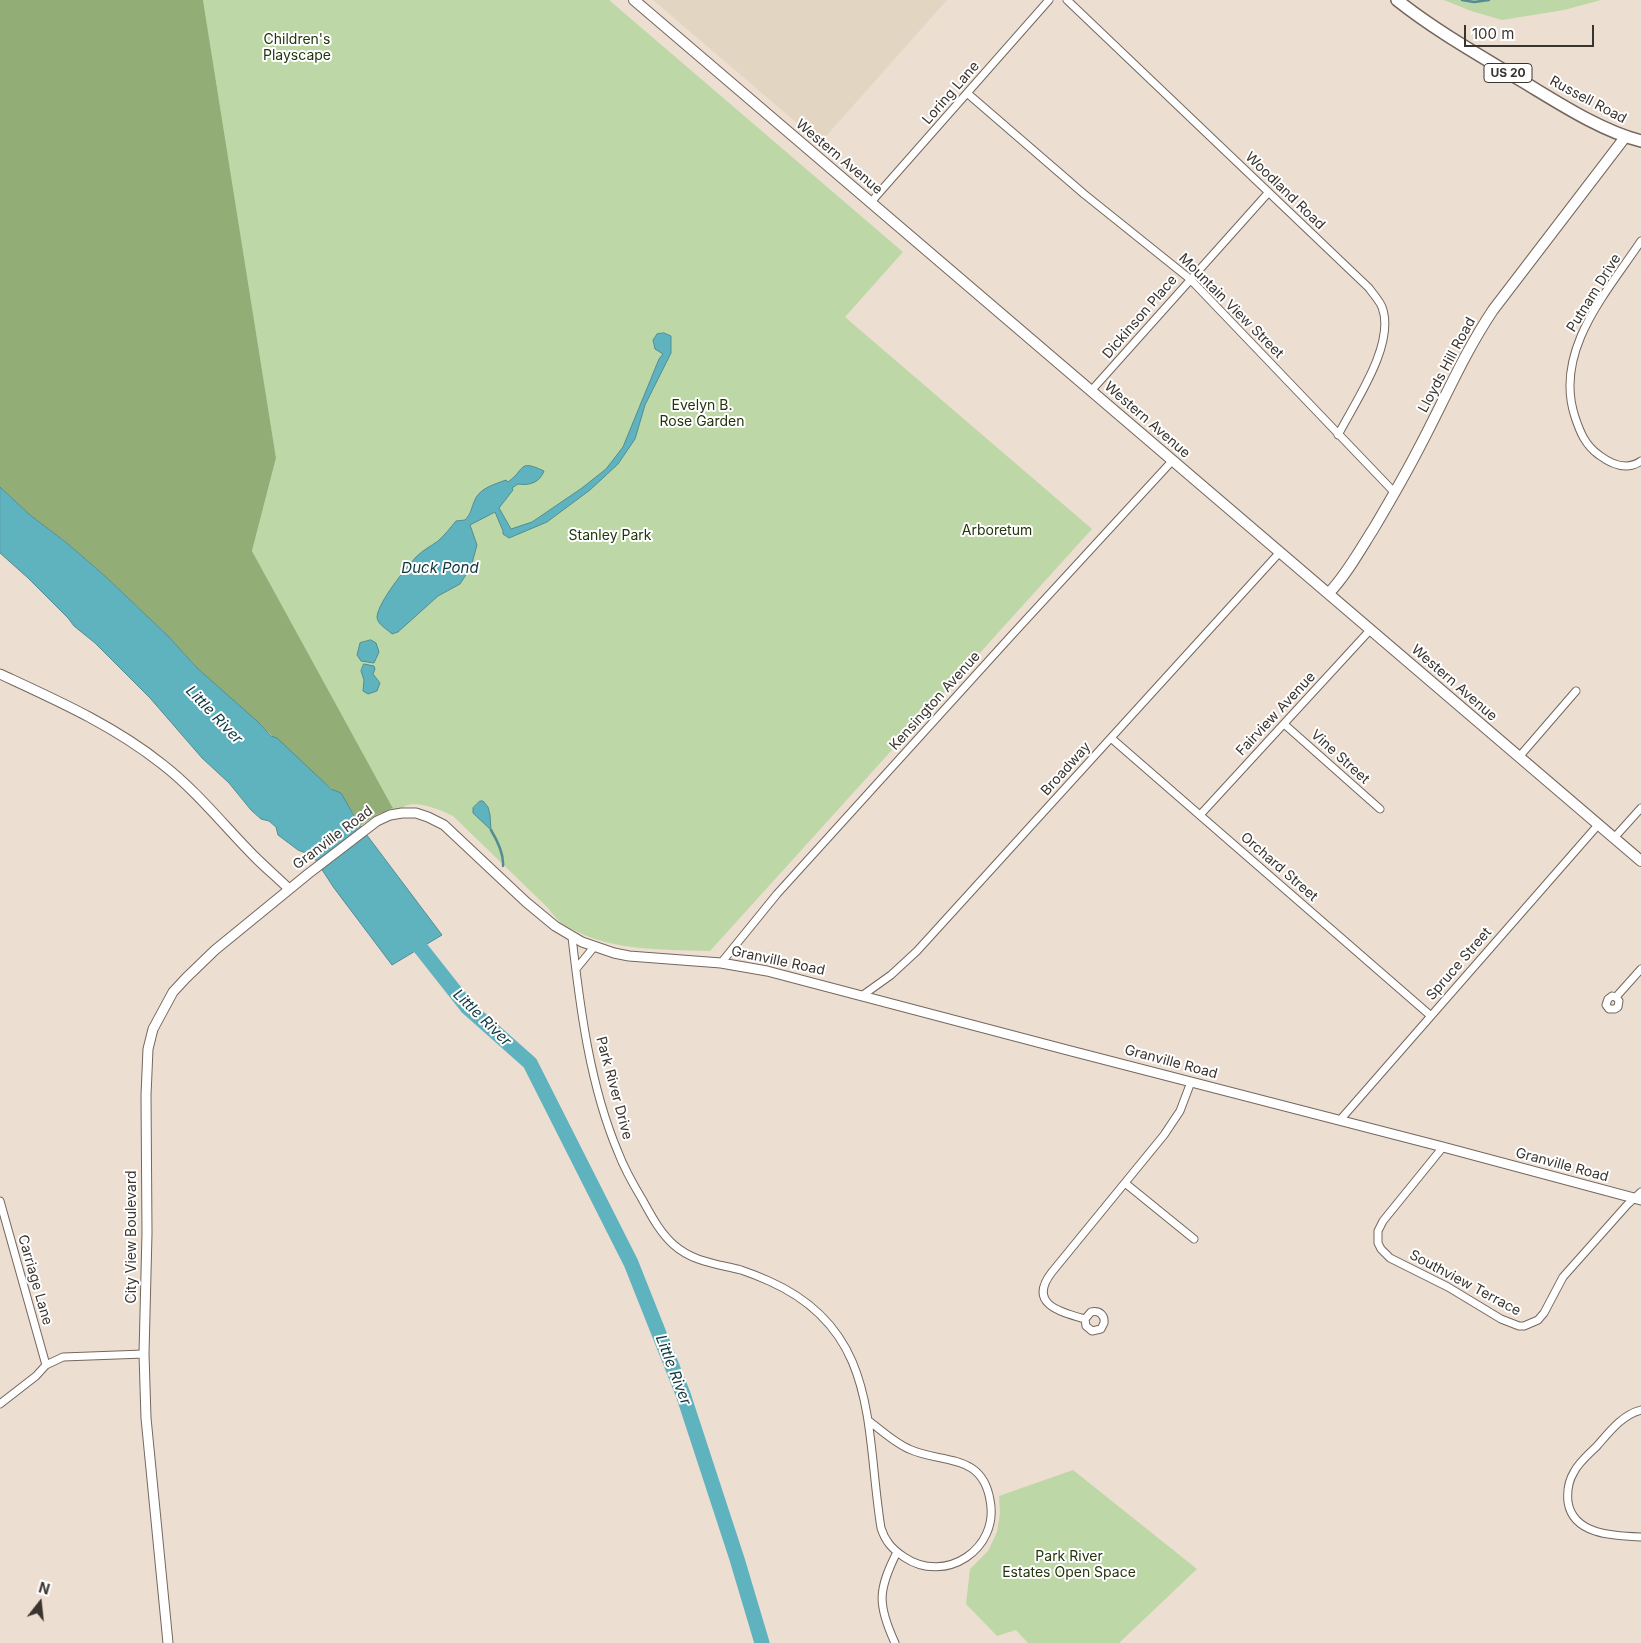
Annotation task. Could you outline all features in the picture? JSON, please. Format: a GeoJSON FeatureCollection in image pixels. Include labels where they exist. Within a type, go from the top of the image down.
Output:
{"type":"FeatureCollection","features":[{"type":"Feature","properties":{"kind":"main road","name":"Western Avenue"},"geometry":{"type":"LineString","coordinates":[[634,0],[1641,861]]}},
{"type":"Feature","properties":{"kind":"main road","name":"Russell Road"},"geometry":{"type":"LineString","coordinates":[[1397,0],[1431,26],[1523,81],[1589,119],[1641,141]]}},
{"type":"Feature","properties":{"kind":"main road","name":"Lloyds Hill Road"},"geometry":{"type":"LineString","coordinates":[[1329,594],[1347,570],[1395,493],[1420,448],[1466,354],[1483,325],[1626,136]]}},
{"type":"Feature","properties":{"kind":"street","name":"Loring Lane"},"geometry":{"type":"LineString","coordinates":[[871,202],[1049,0]]}},
{"type":"Feature","properties":{"kind":"street","name":"Woodland Road"},"geometry":{"type":"LineString","coordinates":[[1066,0],[1369,288],[1382,308],[1384,339],[1380,355],[1338,435]]}},
{"type":"Feature","properties":{"kind":"street","name":"Mountain View Street"},"geometry":{"type":"LineString","coordinates":[[967,93],[1084,194],[1190,279],[1266,356],[1338,435],[1395,493]]}},
{"type":"Feature","properties":{"kind":"street","name":"Dickinson Place"},"geometry":{"type":"LineString","coordinates":[[1092,391],[1268,193]]}},
{"type":"Feature","properties":{"kind":"street","name":"Putnam Drive"},"geometry":{"type":"LineString","coordinates":[[1641,241],[1607,291],[1579,340],[1573,357],[1569,388],[1571,406],[1579,429],[1590,448],[1615,464],[1627,466],[1641,461]]}},
{"type":"Feature","properties":{"kind":"street","name":"Kensington Avenue"},"geometry":{"type":"LineString","coordinates":[[721,963],[776,894],[1173,460]]}},
{"type":"Feature","properties":{"kind":"street","name":"Broadway"},"geometry":{"type":"LineString","coordinates":[[863,995],[891,975],[917,951],[1280,552]]}},
{"type":"Feature","properties":{"kind":"street","name":"Fairview Avenue"},"geometry":{"type":"LineString","coordinates":[[1200,815],[1371,629]]}},
{"type":"Feature","properties":{"kind":"street","name":"Granville Road"},"geometry":{"type":"LineString","coordinates":[[0,674],[86,715],[127,738],[150,755],[194,792],[256,858],[289,889],[378,821],[390,815],[402,813],[416,814],[435,819],[456,835],[526,902],[572,938],[594,947],[629,956],[745,966],[1639,1197]]}},
{"type":"Feature","properties":{"kind":"street"},"geometry":{"type":"LineString","coordinates":[[1519,757],[1576,691]]}},
{"type":"Feature","properties":{"kind":"street","name":"Vine Street"},"geometry":{"type":"LineString","coordinates":[[1284,724],[1380,809]]}},
{"type":"Feature","properties":{"kind":"street","name":"Orchard Street"},"geometry":{"type":"LineString","coordinates":[[1111,738],[1431,1016]]}},
{"type":"Feature","properties":{"kind":"street"},"geometry":{"type":"LineString","coordinates":[[1614,838],[1641,808]]}},
{"type":"Feature","properties":{"kind":"street","name":"Spruce Street"},"geometry":{"type":"LineString","coordinates":[[1340,1120],[1598,825]]}},
{"type":"Feature","properties":{"kind":"street","name":"City View Boulevard"},"geometry":{"type":"LineString","coordinates":[[168,1643],[146,1418],[144,1354],[147,1233],[146,1071],[148,1048],[153,1029],[173,992],[215,950],[289,889]]}},
{"type":"Feature","properties":{"kind":"street","name":"Park River Drive"},"geometry":{"type":"LineString","coordinates":[[572,938],[594,1074],[611,1134],[622,1162],[659,1228],[674,1245],[689,1256],[746,1272],[789,1291],[817,1312],[834,1330],[850,1357],[861,1387],[869,1421],[881,1528],[885,1539],[897,1552],[911,1562],[926,1567],[944,1566],[956,1562],[977,1548],[985,1539],[990,1524],[990,1500],[984,1482],[971,1468],[954,1460],[908,1449],[869,1421]]}},
{"type":"Feature","properties":{"kind":"street"},"geometry":{"type":"LineString","coordinates":[[576,969],[594,947]]}},
{"type":"Feature","properties":{"kind":"street"},"geometry":{"type":"LineString","coordinates":[[1616,997],[1641,968]]}},
{"type":"Feature","properties":{"kind":"street"},"geometry":{"type":"LineString","coordinates":[[1085,1319],[1053,1308],[1044,1297],[1044,1286],[1052,1272],[1164,1135],[1185,1099],[1191,1082]]}},
{"type":"Feature","properties":{"kind":"street","name":"Southview Terrace"},"geometry":{"type":"LineString","coordinates":[[1443,1147],[1383,1221],[1378,1232],[1378,1243],[1390,1258],[1448,1287],[1501,1319],[1519,1326],[1531,1324],[1544,1313],[1563,1277],[1626,1205],[1639,1197]]}},
{"type":"Feature","properties":{"kind":"street"},"geometry":{"type":"LineString","coordinates":[[1125,1183],[1194,1240]]}},
{"type":"Feature","properties":{"kind":"street","name":"Carriage Lane"},"geometry":{"type":"LineString","coordinates":[[0,1201],[46,1365]]}},
{"type":"Feature","properties":{"kind":"street"},"geometry":{"type":"LineString","coordinates":[[0,1404],[36,1376],[46,1365],[63,1357],[144,1354]]}},
{"type":"Feature","properties":{"kind":"street"},"geometry":{"type":"LineString","coordinates":[[1641,1410],[1630,1414],[1620,1421],[1577,1467],[1569,1484],[1568,1498],[1570,1510],[1576,1520],[1591,1530],[1641,1537]]}},
{"type":"Feature","properties":{"kind":"street"},"geometry":{"type":"LineString","coordinates":[[895,1643],[883,1614],[881,1595],[886,1575],[897,1552]]}},
{"type":"Feature","properties":{"kind":"shaded area"},"geometry":{"type":"Polygon","coordinates":[[[653,0],[947,0],[820,143],[653,0]]]}},
{"type":"Feature","properties":{"kind":"green space"},"geometry":{"type":"Polygon","coordinates":[[[0,0],[203,0],[276,458],[252,551],[393,808],[376,815],[360,826],[344,800],[197,668],[169,637],[106,577],[68,544],[30,515],[0,487],[0,0]]]}},
{"type":"Feature","properties":{"kind":"green space","name":"Stanley Park"},"geometry":{"type":"Polygon","coordinates":[[[203,0],[609,0],[903,252],[845,317],[1092,529],[710,951],[634,947],[598,940],[580,933],[563,924],[453,816],[416,804],[405,806],[395,814],[252,551],[276,458],[203,0]]]}},
{"type":"Feature","properties":{"kind":"green space"},"geometry":{"type":"Polygon","coordinates":[[[1444,0],[1601,0],[1564,10],[1502,20],[1471,11],[1444,0]]]}},
{"type":"Feature","properties":{"kind":"green space","name":"Park River Estates Open Space"},"geometry":{"type":"Polygon","coordinates":[[[1073,1470],[1197,1569],[1119,1643],[1028,1643],[1016,1630],[997,1636],[966,1604],[970,1569],[988,1551],[997,1532],[1000,1513],[999,1496],[1073,1470]]]}},
{"type":"Feature","properties":{"kind":"water","name":"Duck Pond"},"geometry":{"type":"Polygon","coordinates":[[[664,333],[671,336],[671,353],[645,405],[635,439],[618,464],[590,490],[547,522],[509,538],[503,534],[495,512],[470,525],[477,545],[471,567],[460,584],[438,596],[398,632],[392,634],[380,624],[377,617],[382,603],[400,577],[416,557],[438,541],[456,521],[465,520],[470,514],[476,497],[483,490],[506,480],[508,482],[526,466],[536,467],[544,471],[540,478],[534,482],[518,484],[512,488],[513,490],[499,508],[511,529],[532,522],[606,469],[623,447],[659,359],[663,354],[655,349],[653,340],[657,334],[664,333]]]}},
{"type":"Feature","properties":{"kind":"water"},"geometry":{"type":"Polygon","coordinates":[[[0,487],[30,515],[68,544],[106,577],[169,637],[197,668],[258,722],[271,736],[277,738],[331,789],[341,793],[360,826],[442,935],[392,965],[334,888],[315,859],[298,850],[278,835],[276,827],[269,821],[261,819],[251,810],[229,783],[202,758],[150,698],[0,553],[0,487]]]}},
{"type":"Feature","properties":{"kind":"water"},"geometry":{"type":"Polygon","coordinates":[[[371,640],[376,643],[379,652],[374,663],[361,661],[357,655],[360,643],[371,640]]]}},
{"type":"Feature","properties":{"kind":"water"},"geometry":{"type":"Polygon","coordinates":[[[364,664],[374,666],[373,674],[380,683],[377,691],[368,694],[363,691],[364,680],[361,671],[364,664]]]}},
{"type":"Feature","properties":{"kind":"water"},"geometry":{"type":"Polygon","coordinates":[[[480,801],[483,801],[488,807],[491,830],[473,813],[473,808],[480,801]]]}},
{"type":"Feature","properties":{"kind":"waterway"},"geometry":{"type":"LineString","coordinates":[[1462,0],[1474,2],[1489,0]]}},
{"type":"Feature","properties":{"kind":"waterway"},"geometry":{"type":"LineString","coordinates":[[491,830],[498,843],[503,866]]}},
{"type":"Feature","properties":{"kind":"waterway","name":"Little River"},"geometry":{"type":"LineString","coordinates":[[408,932],[468,1008],[530,1063],[631,1263],[683,1394],[737,1559],[762,1643]]}},
{"type":"Feature","properties":{"kind":"park label","name":"Children's Playscape"},"geometry":{"type":"Point","coordinates":[297,48]}},
{"type":"Feature","properties":{"kind":"park label","name":"Evelyn B. Rose Garden"},"geometry":{"type":"Point","coordinates":[702,414]}},
{"type":"Feature","properties":{"kind":"park label","name":"Arboretum"},"geometry":{"type":"Point","coordinates":[997,531]}}]}
